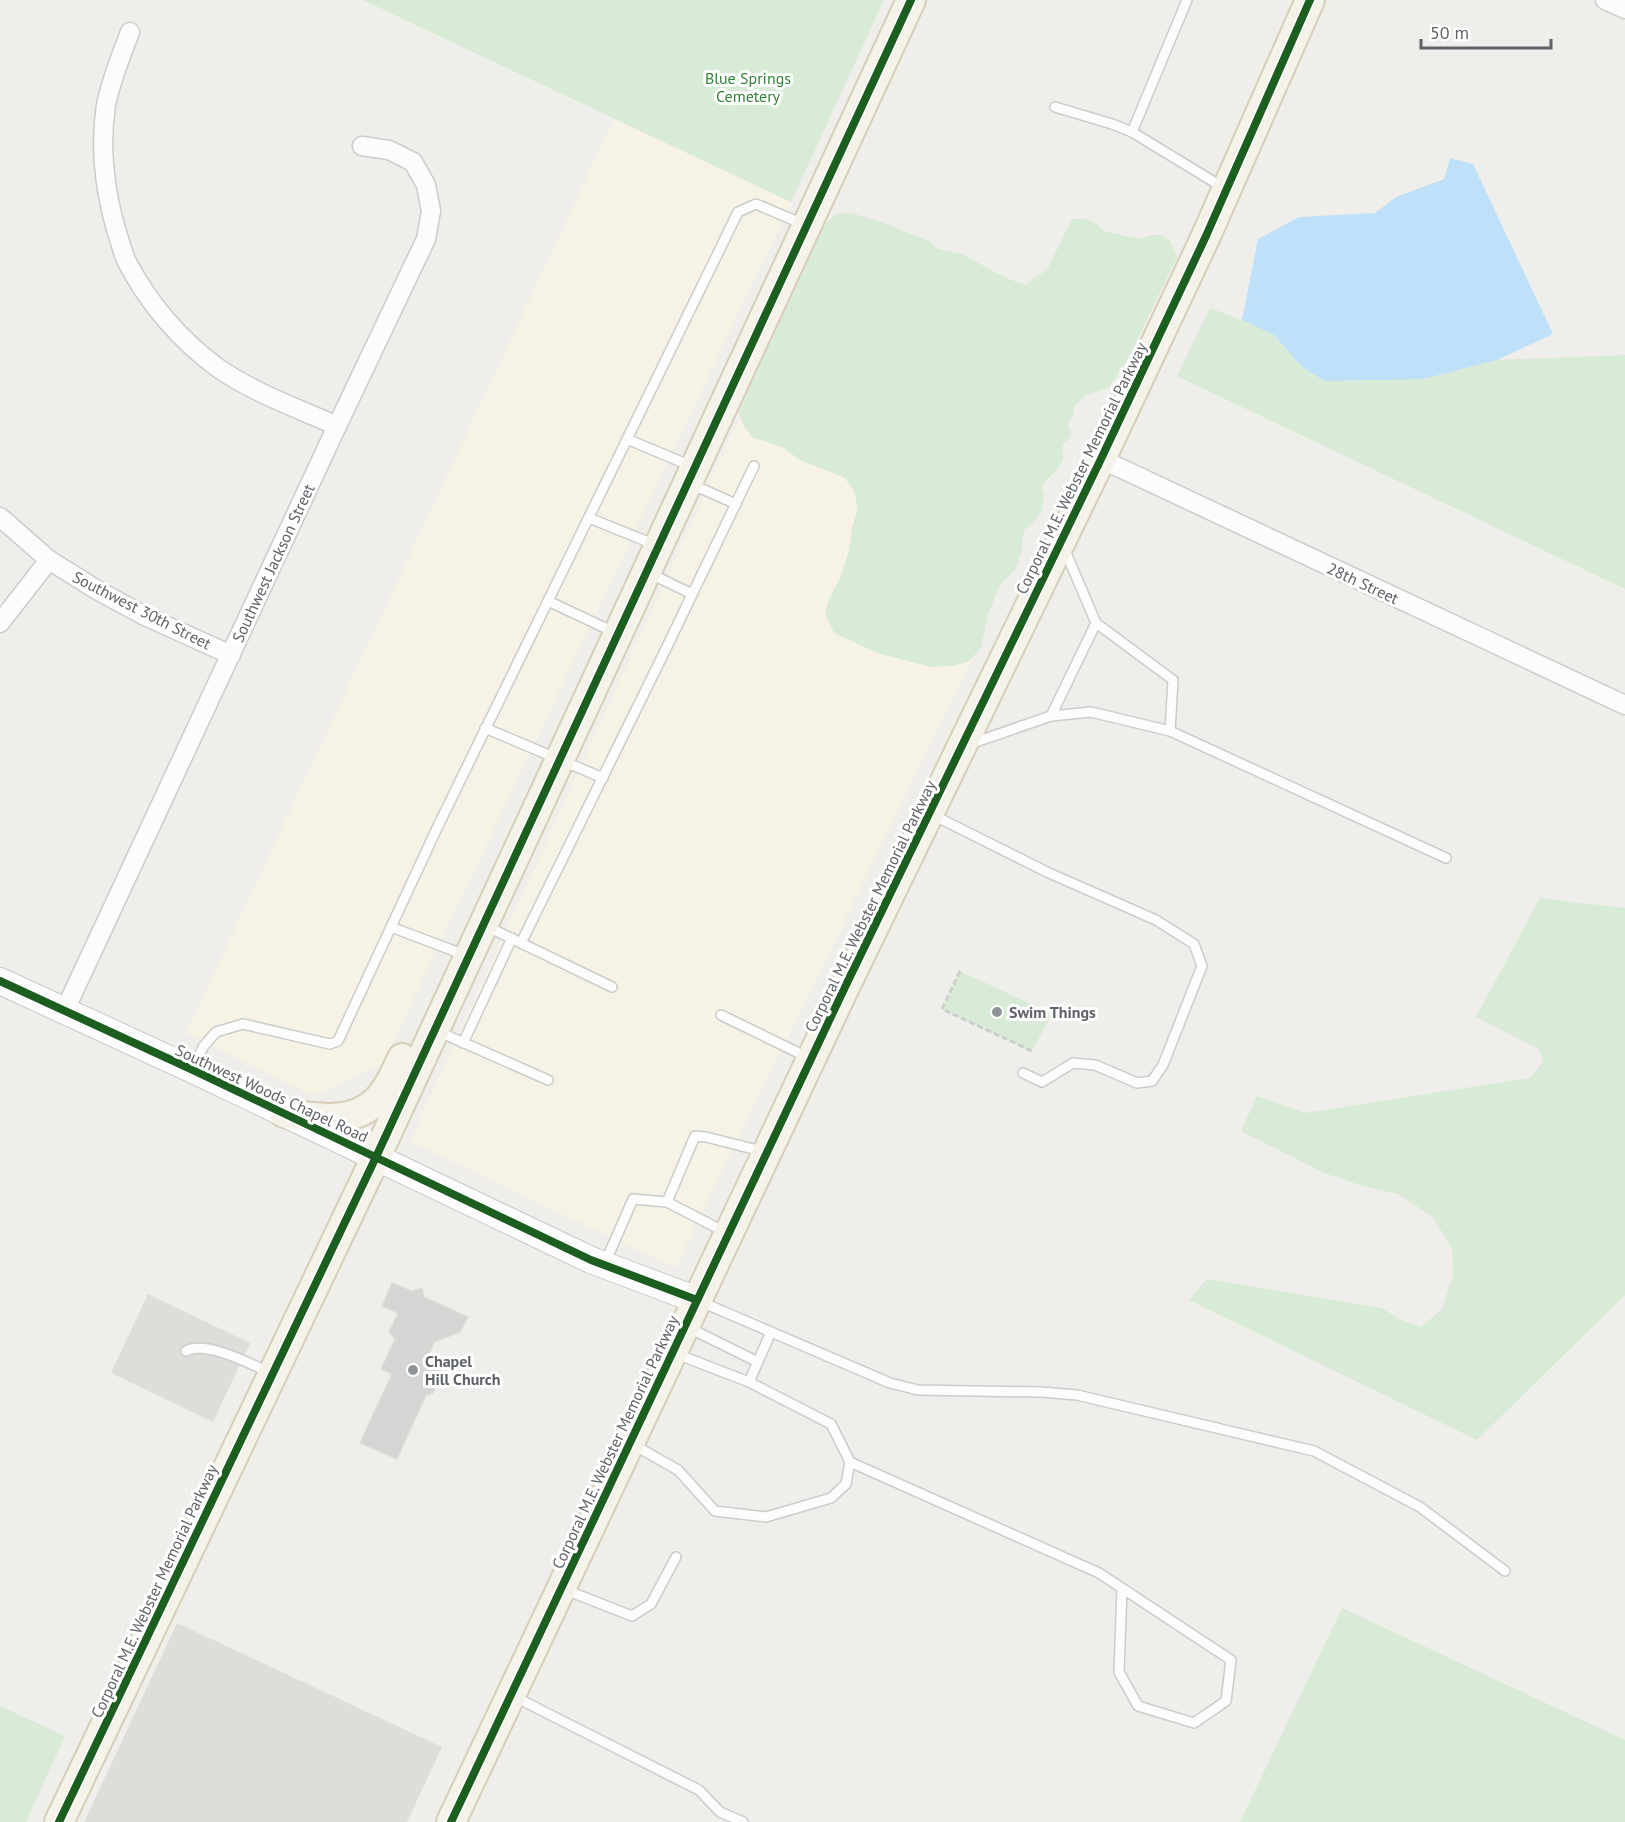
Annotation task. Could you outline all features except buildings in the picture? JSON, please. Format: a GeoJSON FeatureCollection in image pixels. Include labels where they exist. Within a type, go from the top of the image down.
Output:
{"type":"FeatureCollection","features":[{"type":"Feature","properties":{"kind":"main road","name":"Corporal M.E. Webster Memorial Parkway"},"geometry":{"type":"LineString","coordinates":[[59,1822],[376,1157],[911,0]]}},
{"type":"Feature","properties":{"kind":"main road","name":"Corporal M.E. Webster Memorial Parkway"},"geometry":{"type":"LineString","coordinates":[[450,1822],[811,1059],[1101,459],[1311,0]]}},
{"type":"Feature","properties":{"kind":"main road"},"geometry":{"type":"LineString","coordinates":[[284,1113],[319,1119],[342,1118],[361,1112],[374,1103],[384,1092],[421,1019],[445,980],[468,956]]}},
{"type":"Feature","properties":{"kind":"main road","name":"Southwest Woods Chapel Road"},"geometry":{"type":"LineString","coordinates":[[0,981],[604,1265],[697,1300]]}},
{"type":"Feature","properties":{"kind":"street"},"geometry":{"type":"LineString","coordinates":[[1605,0],[1625,9]]}},
{"type":"Feature","properties":{"kind":"street"},"geometry":{"type":"LineString","coordinates":[[130,32],[116,68],[106,104],[103,138],[103,166],[111,215],[126,260],[152,303],[184,341],[220,368],[253,388],[337,426]]}},
{"type":"Feature","properties":{"kind":"street","name":"Southwest Jackson Street"},"geometry":{"type":"LineString","coordinates":[[65,1010],[426,239],[431,212],[426,185],[413,162],[389,150],[362,146]]}},
{"type":"Feature","properties":{"kind":"street","name":"28th Street"},"geometry":{"type":"LineString","coordinates":[[1101,459],[1625,705]]}},
{"type":"Feature","properties":{"kind":"street","name":"Southwest 30th Street"},"geometry":{"type":"LineString","coordinates":[[0,517],[48,560],[97,590],[145,616],[231,655]]}},
{"type":"Feature","properties":{"kind":"street"},"geometry":{"type":"LineString","coordinates":[[0,623],[48,560]]}},
{"type":"Feature","properties":{"kind":"lane"},"geometry":{"type":"LineString","coordinates":[[1132,132],[1187,0]]}},
{"type":"Feature","properties":{"kind":"lane"},"geometry":{"type":"LineString","coordinates":[[1055,107],[1132,132],[1226,189]]}},
{"type":"Feature","properties":{"kind":"lane"},"geometry":{"type":"LineString","coordinates":[[193,1070],[203,1047],[216,1032],[243,1024],[330,1044],[338,1041],[438,826],[738,212],[756,204],[807,226]]}},
{"type":"Feature","properties":{"kind":"lane"},"geometry":{"type":"LineString","coordinates":[[627,438],[736,504]]}},
{"type":"Feature","properties":{"kind":"lane"},"geometry":{"type":"LineString","coordinates":[[521,943],[754,466]]}},
{"type":"Feature","properties":{"kind":"lane"},"geometry":{"type":"LineString","coordinates":[[588,518],[652,559],[692,594]]}},
{"type":"Feature","properties":{"kind":"lane"},"geometry":{"type":"LineString","coordinates":[[1061,541],[1096,623],[1173,680],[1170,731]]}},
{"type":"Feature","properties":{"kind":"lane"},"geometry":{"type":"LineString","coordinates":[[548,601],[618,633]]}},
{"type":"Feature","properties":{"kind":"lane"},"geometry":{"type":"LineString","coordinates":[[1051,716],[1096,623]]}},
{"type":"Feature","properties":{"kind":"lane"},"geometry":{"type":"LineString","coordinates":[[962,746],[1051,716],[1091,712],[1170,731],[1446,858]]}},
{"type":"Feature","properties":{"kind":"lane"},"geometry":{"type":"LineString","coordinates":[[486,728],[603,778]]}},
{"type":"Feature","properties":{"kind":"lane"},"geometry":{"type":"LineString","coordinates":[[929,813],[1038,868],[1156,920],[1194,944],[1202,966],[1163,1065],[1152,1081],[1137,1083],[1095,1065],[1073,1063],[1042,1082],[1023,1073]]}},
{"type":"Feature","properties":{"kind":"lane"},"geometry":{"type":"LineString","coordinates":[[483,924],[612,987]]}},
{"type":"Feature","properties":{"kind":"lane"},"geometry":{"type":"LineString","coordinates":[[391,927],[468,956]]}},
{"type":"Feature","properties":{"kind":"lane"},"geometry":{"type":"LineString","coordinates":[[463,1043],[512,938]]}},
{"type":"Feature","properties":{"kind":"lane"},"geometry":{"type":"LineString","coordinates":[[721,1015],[811,1059]]}},
{"type":"Feature","properties":{"kind":"lane"},"geometry":{"type":"LineString","coordinates":[[435,1030],[548,1080]]}},
{"type":"Feature","properties":{"kind":"lane"},"geometry":{"type":"LineString","coordinates":[[667,1202],[694,1136],[767,1153]]}},
{"type":"Feature","properties":{"kind":"lane"},"geometry":{"type":"LineString","coordinates":[[604,1265],[633,1198],[667,1202],[729,1233]]}},
{"type":"Feature","properties":{"kind":"lane"},"geometry":{"type":"LineString","coordinates":[[697,1300],[890,1383],[918,1390],[1041,1392],[1077,1395],[1314,1451],[1419,1507],[1505,1571]]}},
{"type":"Feature","properties":{"kind":"lane"},"geometry":{"type":"LineString","coordinates":[[685,1326],[758,1362]]}},
{"type":"Feature","properties":{"kind":"lane"},"geometry":{"type":"LineString","coordinates":[[749,1382],[771,1332]]}},
{"type":"Feature","properties":{"kind":"lane"},"geometry":{"type":"LineString","coordinates":[[186,1352],[191,1348],[206,1348],[273,1373]]}},
{"type":"Feature","properties":{"kind":"lane"},"geometry":{"type":"LineString","coordinates":[[630,1443],[678,1470],[716,1511],[766,1517],[831,1498],[846,1484],[850,1462],[831,1424],[749,1382],[672,1352]]}},
{"type":"Feature","properties":{"kind":"lane"},"geometry":{"type":"LineString","coordinates":[[850,1462],[1099,1573],[1122,1588],[1230,1660],[1226,1701],[1194,1723],[1138,1706],[1119,1672],[1122,1588]]}},
{"type":"Feature","properties":{"kind":"lane"},"geometry":{"type":"LineString","coordinates":[[561,1588],[632,1616],[651,1604],[676,1557]]}},
{"type":"Feature","properties":{"kind":"lane"},"geometry":{"type":"LineString","coordinates":[[510,1695],[699,1790],[720,1812],[743,1822]]}},
{"type":"Feature","properties":{"kind":"path"},"geometry":{"type":"LineString","coordinates":[[960,971],[942,1009],[1032,1051]]}},
{"type":"Feature","properties":{"kind":"shaded area"},"geometry":{"type":"Polygon","coordinates":[[[614,119],[791,202],[383,1063],[313,1096],[186,1033],[614,119]]]}},
{"type":"Feature","properties":{"kind":"shaded area"},"geometry":{"type":"Polygon","coordinates":[[[740,417],[744,426],[769,442],[782,447],[800,460],[845,478],[854,491],[858,508],[849,551],[841,576],[829,599],[968,662],[974,655],[675,1268],[410,1141],[740,417]]]}},
{"type":"Feature","properties":{"kind":"shaded area"},"geometry":{"type":"Polygon","coordinates":[[[148,1294],[250,1343],[213,1422],[111,1373],[148,1294]]]}},
{"type":"Feature","properties":{"kind":"shaded area"},"geometry":{"type":"Polygon","coordinates":[[[177,1623],[442,1747],[407,1822],[84,1822],[177,1623]]]}},
{"type":"Feature","properties":{"kind":"green space","name":"Blue Springs Cemetery"},"geometry":{"type":"Polygon","coordinates":[[[363,0],[884,0],[791,202],[363,0]]]}},
{"type":"Feature","properties":{"kind":"green space"},"geometry":{"type":"Polygon","coordinates":[[[851,213],[929,241],[938,249],[962,254],[1006,278],[1026,285],[1047,270],[1072,219],[1084,219],[1094,222],[1104,231],[1139,239],[1151,235],[1162,235],[1170,241],[1177,257],[1126,363],[1109,387],[1085,396],[1075,405],[1068,423],[1071,431],[1070,438],[1063,444],[1062,463],[1041,487],[1044,497],[1042,510],[1034,522],[1025,529],[1016,569],[1004,580],[996,594],[988,614],[981,648],[968,662],[952,666],[931,667],[877,653],[834,633],[825,614],[849,551],[858,508],[854,491],[845,478],[800,460],[782,447],[752,437],[744,426],[737,409],[815,240],[825,224],[836,214],[851,213]]]}},
{"type":"Feature","properties":{"kind":"green space"},"geometry":{"type":"Polygon","coordinates":[[[1210,308],[1274,335],[1302,367],[1423,379],[1497,360],[1625,355],[1625,589],[1177,376],[1210,308]]]}},
{"type":"Feature","properties":{"kind":"green space"},"geometry":{"type":"Polygon","coordinates":[[[1540,898],[1625,908],[1625,1295],[1477,1440],[1189,1300],[1207,1279],[1382,1308],[1399,1319],[1421,1327],[1442,1309],[1453,1276],[1452,1249],[1433,1217],[1398,1194],[1363,1186],[1324,1173],[1241,1131],[1257,1096],[1305,1113],[1530,1078],[1543,1062],[1539,1049],[1476,1017],[1540,898]]]}},
{"type":"Feature","properties":{"kind":"green space","name":"Swim Things"},"geometry":{"type":"Polygon","coordinates":[[[960,971],[1052,1014],[1032,1051],[942,1009],[960,971]]]}},
{"type":"Feature","properties":{"kind":"green space"},"geometry":{"type":"Polygon","coordinates":[[[1342,1608],[1625,1740],[1625,1822],[1240,1822],[1342,1608]]]}},
{"type":"Feature","properties":{"kind":"green space"},"geometry":{"type":"Polygon","coordinates":[[[0,1706],[65,1736],[26,1822],[0,1822],[0,1706]]]}},
{"type":"Feature","properties":{"kind":"water"},"geometry":{"type":"Polygon","coordinates":[[[1450,158],[1473,164],[1553,334],[1497,360],[1423,379],[1325,381],[1302,367],[1274,335],[1242,320],[1258,239],[1299,217],[1375,213],[1396,197],[1444,179],[1450,158]]]}},
{"type":"Feature","properties":{"kind":"cycle path"},"geometry":{"type":"LineString","coordinates":[[59,1822],[376,1157],[911,0]]}},
{"type":"Feature","properties":{"kind":"cycle path"},"geometry":{"type":"LineString","coordinates":[[451,1822],[845,987],[1101,459],[1206,236],[1310,0]]}},
{"type":"Feature","properties":{"kind":"cycle path"},"geometry":{"type":"LineString","coordinates":[[0,981],[193,1070],[591,1260],[697,1300]]}},
{"type":"Feature","properties":{"kind":"place","name":"Swim Things"},"geometry":{"type":"Point","coordinates":[997,1012]}},
{"type":"Feature","properties":{"kind":"place","name":"Chapel Hill Church"},"geometry":{"type":"Point","coordinates":[413,1370]}}]}
